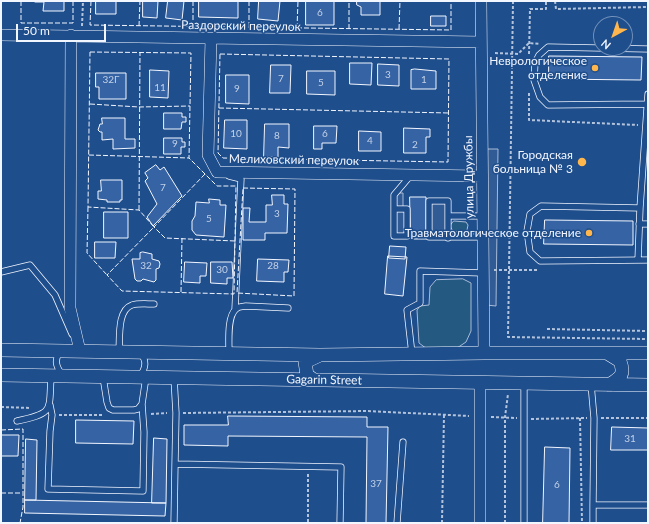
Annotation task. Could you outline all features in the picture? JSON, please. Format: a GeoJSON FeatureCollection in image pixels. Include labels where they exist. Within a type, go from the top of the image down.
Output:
{"type":"FeatureCollection","features":[{"type":"Feature","properties":{"kind":"street","name":"улица Дружбы"},"geometry":{"type":"LineString","coordinates":[[481,1],[484,353]]}},
{"type":"Feature","properties":{"kind":"street","name":"Раздорский переулок"},"geometry":{"type":"LineString","coordinates":[[1,35],[481,42]]}},
{"type":"Feature","properties":{"kind":"street"},"geometry":{"type":"LineString","coordinates":[[77,35],[70,308],[80,351]]}},
{"type":"Feature","properties":{"kind":"street","name":"Мелиховский переулок"},"geometry":{"type":"LineString","coordinates":[[211,39],[208,156],[218,172],[482,176]]}},
{"type":"Feature","properties":{"kind":"street"},"geometry":{"type":"LineString","coordinates":[[1,350],[320,354],[648,353]]}},
{"type":"Feature","properties":{"kind":"street"},"geometry":{"type":"LineString","coordinates":[[605,353],[620,360],[623,369],[620,377],[609,385]]}},
{"type":"Feature","properties":{"kind":"street"},"geometry":{"type":"LineString","coordinates":[[314,380],[307,375],[305,362],[320,354]]}},
{"type":"Feature","properties":{"kind":"street","name":"Gagarin Street"},"geometry":{"type":"LineString","coordinates":[[1,375],[648,385]]}},
{"type":"Feature","properties":{"kind":"street"},"geometry":{"type":"LineString","coordinates":[[480,382],[480,523]]}},
{"type":"Feature","properties":{"kind":"lane"},"geometry":{"type":"LineString","coordinates":[[647,104],[548,105],[540,97],[534,80],[535,63],[539,55],[548,47],[648,49]]}},
{"type":"Feature","properties":{"kind":"lane"},"geometry":{"type":"LineString","coordinates":[[638,260],[640,208],[645,172],[648,94]]}},
{"type":"Feature","properties":{"kind":"lane"},"geometry":{"type":"LineString","coordinates":[[218,172],[241,179],[235,309],[230,318],[229,353]]}},
{"type":"Feature","properties":{"kind":"lane"},"geometry":{"type":"LineString","coordinates":[[394,209],[407,209],[407,236],[394,236],[394,209],[394,196],[412,175]]}},
{"type":"Feature","properties":{"kind":"lane"},"geometry":{"type":"LineString","coordinates":[[448,238],[448,201],[429,201],[429,237],[448,238],[483,237]]}},
{"type":"Feature","properties":{"kind":"lane"},"geometry":{"type":"LineString","coordinates":[[640,208],[541,206],[530,214],[527,231],[530,252],[540,261],[648,260]]}},
{"type":"Feature","properties":{"kind":"lane"},"geometry":{"type":"LineString","coordinates":[[448,216],[483,216]]}},
{"type":"Feature","properties":{"kind":"lane"},"geometry":{"type":"LineString","coordinates":[[639,224],[648,224]]}},
{"type":"Feature","properties":{"kind":"lane"},"geometry":{"type":"LineString","coordinates":[[1,272],[30,266],[55,295],[60,310],[80,351]]}},
{"type":"Feature","properties":{"kind":"lane"},"geometry":{"type":"LineString","coordinates":[[412,354],[406,310],[420,303],[420,271],[483,271]]}},
{"type":"Feature","properties":{"kind":"lane"},"geometry":{"type":"LineString","coordinates":[[119,351],[121,315],[132,305],[154,304]]}},
{"type":"Feature","properties":{"kind":"lane"},"geometry":{"type":"LineString","coordinates":[[235,309],[246,306],[288,308]]}},
{"type":"Feature","properties":{"kind":"lane"},"geometry":{"type":"LineString","coordinates":[[61,351],[56,358],[56,375],[50,405],[52,415],[48,489],[143,491],[144,432],[142,415],[142,377],[145,369],[145,360],[140,352]]}},
{"type":"Feature","properties":{"kind":"lane"},"geometry":{"type":"LineString","coordinates":[[103,376],[109,408],[113,410],[134,410],[138,409],[142,404]]}},
{"type":"Feature","properties":{"kind":"lane"},"geometry":{"type":"LineString","coordinates":[[174,378],[176,413],[174,523]]}},
{"type":"Feature","properties":{"kind":"lane"},"geometry":{"type":"LineString","coordinates":[[524,383],[524,523]]}},
{"type":"Feature","properties":{"kind":"lane"},"geometry":{"type":"LineString","coordinates":[[591,384],[594,418],[593,523]]}},
{"type":"Feature","properties":{"kind":"lane"},"geometry":{"type":"LineString","coordinates":[[17,421],[34,418],[44,413],[50,405]]}},
{"type":"Feature","properties":{"kind":"lane"},"geometry":{"type":"LineString","coordinates":[[397,523],[403,442]]}},
{"type":"Feature","properties":{"kind":"lane"},"geometry":{"type":"LineString","coordinates":[[175,464],[341,467],[340,523]]}},
{"type":"Feature","properties":{"kind":"lane"},"geometry":{"type":"LineString","coordinates":[[593,505],[648,505]]}},
{"type":"Feature","properties":{"kind":"path"},"geometry":{"type":"LineString","coordinates":[[77,35],[83,1]]}},
{"type":"Feature","properties":{"kind":"path"},"geometry":{"type":"LineString","coordinates":[[529,59],[530,9],[546,9],[546,1]]}},
{"type":"Feature","properties":{"kind":"path"},"geometry":{"type":"LineString","coordinates":[[555,1],[556,9],[648,7]]}},
{"type":"Feature","properties":{"kind":"path"},"geometry":{"type":"LineString","coordinates":[[495,53],[518,54]]}},
{"type":"Feature","properties":{"kind":"path"},"geometry":{"type":"LineString","coordinates":[[529,90],[529,120],[646,126]]}},
{"type":"Feature","properties":{"kind":"path"},"geometry":{"type":"LineString","coordinates":[[483,271],[514,271]]}},
{"type":"Feature","properties":{"kind":"path"},"geometry":{"type":"LineString","coordinates":[[547,330],[648,331]]}},
{"type":"Feature","properties":{"kind":"path"},"geometry":{"type":"LineString","coordinates":[[1,407],[31,408],[44,413]]}},
{"type":"Feature","properties":{"kind":"path"},"geometry":{"type":"LineString","coordinates":[[142,415],[176,413],[368,411],[524,419],[648,418]]}},
{"type":"Feature","properties":{"kind":"path"},"geometry":{"type":"LineString","coordinates":[[442,523],[444,414]]}},
{"type":"Feature","properties":{"kind":"path"},"geometry":{"type":"LineString","coordinates":[[52,415],[104,415]]}},
{"type":"Feature","properties":{"kind":"path"},"geometry":{"type":"LineString","coordinates":[[505,418],[505,523]]}},
{"type":"Feature","properties":{"kind":"path"},"geometry":{"type":"LineString","coordinates":[[580,418],[582,523]]}},
{"type":"Feature","properties":{"kind":"path"},"geometry":{"type":"LineString","coordinates":[[308,466],[308,523]]}},
{"type":"Feature","properties":{"kind":"shaded area"},"geometry":{"type":"Polygon","coordinates":[[[488,149],[498,149],[496,306],[486,305],[488,149]]]}},
{"type":"Feature","properties":{"kind":"shaded area"},"geometry":{"type":"Polygon","coordinates":[[[393,193],[403,193],[403,207],[410,207],[409,238],[392,238],[393,193]]]}},
{"type":"Feature","properties":{"kind":"shaded area"},"geometry":{"type":"Polygon","coordinates":[[[428,200],[449,200],[449,239],[428,239],[428,200]]]}},
{"type":"Feature","properties":{"kind":"shaded area"},"geometry":{"type":"Polygon","coordinates":[[[454,221],[466,222],[468,225],[467,230],[464,232],[454,231],[450,226],[454,221]]]}},
{"type":"Feature","properties":{"kind":"shaded area"},"geometry":{"type":"Polygon","coordinates":[[[463,279],[471,283],[471,331],[466,342],[457,348],[427,349],[419,343],[417,310],[420,306],[429,305],[430,287],[436,280],[463,279]]]}},
{"type":"Feature","properties":{"kind":"building"},"geometry":{"type":"Polygon","coordinates":[[[35,1],[64,1],[64,11],[43,11],[44,2],[35,1]]]}},
{"type":"Feature","properties":{"kind":"building"},"geometry":{"type":"Polygon","coordinates":[[[96,1],[116,1],[116,14],[96,14],[96,1]]]}},
{"type":"Feature","properties":{"kind":"building"},"geometry":{"type":"Polygon","coordinates":[[[143,1],[158,1],[157,18],[143,17],[143,1]]]}},
{"type":"Feature","properties":{"kind":"building"},"geometry":{"type":"Polygon","coordinates":[[[168,1],[184,1],[182,20],[166,18],[168,1]]]}},
{"type":"Feature","properties":{"kind":"building"},"geometry":{"type":"Polygon","coordinates":[[[199,1],[238,1],[238,18],[199,17],[199,1]]]}},
{"type":"Feature","properties":{"kind":"building"},"geometry":{"type":"Polygon","coordinates":[[[259,1],[280,1],[278,21],[258,19],[259,1]]]}},
{"type":"Feature","properties":{"kind":"building"},"geometry":{"type":"Polygon","coordinates":[[[306,1],[334,1],[334,25],[306,25],[306,1]]]}},
{"type":"Feature","properties":{"kind":"building"},"geometry":{"type":"Polygon","coordinates":[[[357,1],[380,1],[380,15],[361,15],[361,7],[357,5],[357,1]]]}},
{"type":"Feature","properties":{"kind":"building"},"geometry":{"type":"Polygon","coordinates":[[[431,16],[446,16],[446,26],[431,26],[431,16]]]}},
{"type":"Feature","properties":{"kind":"building","name":"Неврологическое отделение"},"geometry":{"type":"Polygon","coordinates":[[[549,56],[642,57],[641,80],[549,79],[549,56]]]}},
{"type":"Feature","properties":{"kind":"building"},"geometry":{"type":"Polygon","coordinates":[[[350,63],[372,63],[371,85],[350,84],[350,63]]]}},
{"type":"Feature","properties":{"kind":"building"},"geometry":{"type":"Polygon","coordinates":[[[378,64],[399,65],[399,86],[378,85],[378,64]]]}},
{"type":"Feature","properties":{"kind":"building"},"geometry":{"type":"Polygon","coordinates":[[[271,65],[291,65],[290,93],[270,93],[271,65]]]}},
{"type":"Feature","properties":{"kind":"building"},"geometry":{"type":"Polygon","coordinates":[[[150,70],[169,71],[168,98],[150,97],[150,70]]]}},
{"type":"Feature","properties":{"kind":"building"},"geometry":{"type":"Polygon","coordinates":[[[411,70],[436,71],[436,89],[411,89],[411,70]]]}},
{"type":"Feature","properties":{"kind":"building"},"geometry":{"type":"Polygon","coordinates":[[[307,71],[335,71],[335,95],[307,94],[307,71]]]}},
{"type":"Feature","properties":{"kind":"building"},"geometry":{"type":"Polygon","coordinates":[[[96,73],[126,73],[126,99],[99,99],[99,87],[96,87],[96,73]]]}},
{"type":"Feature","properties":{"kind":"building"},"geometry":{"type":"Polygon","coordinates":[[[226,75],[249,75],[249,104],[226,103],[226,75]]]}},
{"type":"Feature","properties":{"kind":"building"},"geometry":{"type":"Polygon","coordinates":[[[164,113],[182,113],[182,117],[186,117],[186,122],[182,122],[181,129],[164,129],[164,113]]]}},
{"type":"Feature","properties":{"kind":"building"},"geometry":{"type":"Polygon","coordinates":[[[102,118],[125,118],[125,139],[135,139],[135,148],[113,149],[113,139],[102,140],[102,132],[98,130],[100,124],[102,124],[102,118]]]}},
{"type":"Feature","properties":{"kind":"building"},"geometry":{"type":"Polygon","coordinates":[[[225,120],[247,120],[247,149],[224,148],[225,120]]]}},
{"type":"Feature","properties":{"kind":"building"},"geometry":{"type":"Polygon","coordinates":[[[265,124],[289,124],[289,148],[278,147],[278,157],[264,157],[265,124]]]}},
{"type":"Feature","properties":{"kind":"building"},"geometry":{"type":"Polygon","coordinates":[[[314,126],[337,126],[336,143],[322,143],[322,149],[314,149],[314,126]]]}},
{"type":"Feature","properties":{"kind":"building"},"geometry":{"type":"Polygon","coordinates":[[[404,128],[430,129],[430,137],[426,137],[426,153],[404,153],[404,128]]]}},
{"type":"Feature","properties":{"kind":"building"},"geometry":{"type":"Polygon","coordinates":[[[359,131],[381,132],[381,151],[359,151],[359,131]]]}},
{"type":"Feature","properties":{"kind":"building"},"geometry":{"type":"Polygon","coordinates":[[[164,138],[182,138],[182,142],[185,142],[185,147],[181,147],[181,154],[164,154],[164,138]]]}},
{"type":"Feature","properties":{"kind":"building"},"geometry":{"type":"Polygon","coordinates":[[[156,165],[160,170],[164,167],[182,196],[153,226],[147,217],[157,204],[145,181],[148,178],[145,173],[156,165]]]}},
{"type":"Feature","properties":{"kind":"building"},"geometry":{"type":"Polygon","coordinates":[[[101,180],[122,180],[122,200],[120,200],[120,202],[107,202],[107,200],[98,199],[98,191],[101,191],[101,180]]]}},
{"type":"Feature","properties":{"kind":"building"},"geometry":{"type":"Polygon","coordinates":[[[272,195],[284,195],[284,204],[288,204],[287,233],[265,233],[265,240],[243,240],[243,208],[250,208],[249,222],[266,222],[266,205],[272,205],[272,195]]]}},
{"type":"Feature","properties":{"kind":"building"},"geometry":{"type":"Polygon","coordinates":[[[410,197],[426,197],[426,239],[411,239],[410,197]]]}},
{"type":"Feature","properties":{"kind":"building"},"geometry":{"type":"Polygon","coordinates":[[[209,199],[220,200],[220,205],[226,205],[224,237],[196,235],[192,230],[192,221],[195,216],[196,202],[209,203],[209,199]]]}},
{"type":"Feature","properties":{"kind":"building"},"geometry":{"type":"Polygon","coordinates":[[[104,212],[128,212],[128,238],[104,238],[104,212]]]}},
{"type":"Feature","properties":{"kind":"building","name":"Травматологическое отделение"},"geometry":{"type":"Polygon","coordinates":[[[545,220],[633,221],[633,245],[544,244],[545,220]]]}},
{"type":"Feature","properties":{"kind":"building"},"geometry":{"type":"Polygon","coordinates":[[[95,242],[116,242],[115,258],[95,258],[95,242]]]}},
{"type":"Feature","properties":{"kind":"building"},"geometry":{"type":"Polygon","coordinates":[[[390,246],[406,247],[405,259],[389,258],[390,246]]]}},
{"type":"Feature","properties":{"kind":"building"},"geometry":{"type":"Polygon","coordinates":[[[143,252],[152,254],[152,259],[159,261],[160,264],[159,268],[156,269],[156,280],[154,282],[143,279],[141,281],[137,281],[135,279],[132,259],[140,259],[140,253],[143,252]]]}},
{"type":"Feature","properties":{"kind":"building"},"geometry":{"type":"Polygon","coordinates":[[[388,256],[407,257],[403,296],[385,294],[388,256]]]}},
{"type":"Feature","properties":{"kind":"building"},"geometry":{"type":"Polygon","coordinates":[[[258,259],[289,260],[288,272],[284,272],[284,282],[257,281],[258,259]]]}},
{"type":"Feature","properties":{"kind":"building"},"geometry":{"type":"Polygon","coordinates":[[[185,262],[207,263],[206,276],[200,276],[200,283],[184,282],[185,262]]]}},
{"type":"Feature","properties":{"kind":"building"},"geometry":{"type":"Polygon","coordinates":[[[211,262],[232,262],[233,278],[227,278],[227,284],[211,283],[211,262]]]}},
{"type":"Feature","properties":{"kind":"building"},"geometry":{"type":"Polygon","coordinates":[[[228,416],[367,417],[367,427],[388,427],[386,523],[366,523],[367,437],[228,436],[228,446],[184,445],[184,425],[228,425],[228,416]]]}},
{"type":"Feature","properties":{"kind":"building"},"geometry":{"type":"Polygon","coordinates":[[[76,420],[134,421],[133,444],[76,443],[76,420]]]}},
{"type":"Feature","properties":{"kind":"building"},"geometry":{"type":"Polygon","coordinates":[[[612,427],[648,428],[648,450],[611,450],[612,427]]]}},
{"type":"Feature","properties":{"kind":"building"},"geometry":{"type":"Polygon","coordinates":[[[1,435],[19,435],[18,456],[1,456],[1,435]]]}},
{"type":"Feature","properties":{"kind":"building"},"geometry":{"type":"Polygon","coordinates":[[[154,438],[167,439],[166,503],[152,503],[154,438]]]}},
{"type":"Feature","properties":{"kind":"building"},"geometry":{"type":"Polygon","coordinates":[[[26,439],[37,440],[36,500],[25,500],[26,439]]]}},
{"type":"Feature","properties":{"kind":"building"},"geometry":{"type":"Polygon","coordinates":[[[545,447],[570,448],[569,523],[543,523],[545,447]]]}},
{"type":"Feature","properties":{"kind":"building"},"geometry":{"type":"Polygon","coordinates":[[[25,500],[166,503],[165,516],[25,513],[25,500]]]}},
{"type":"Feature","properties":{"kind":"fence"},"geometry":{"type":"LineString","coordinates":[[21,1],[21,23],[73,23],[73,1]]}},
{"type":"Feature","properties":{"kind":"fence"},"geometry":{"type":"LineString","coordinates":[[91,1],[90,25],[451,30],[451,1]]}},
{"type":"Feature","properties":{"kind":"fence"},"geometry":{"type":"LineString","coordinates":[[139,26],[140,1]]}},
{"type":"Feature","properties":{"kind":"fence"},"geometry":{"type":"LineString","coordinates":[[193,1],[193,27]]}},
{"type":"Feature","properties":{"kind":"fence"},"geometry":{"type":"LineString","coordinates":[[249,1],[249,27]]}},
{"type":"Feature","properties":{"kind":"fence"},"geometry":{"type":"LineString","coordinates":[[297,28],[298,1]]}},
{"type":"Feature","properties":{"kind":"fence"},"geometry":{"type":"LineString","coordinates":[[349,1],[349,29]]}},
{"type":"Feature","properties":{"kind":"fence"},"geometry":{"type":"LineString","coordinates":[[399,29],[400,1]]}},
{"type":"Feature","properties":{"kind":"fence"},"geometry":{"type":"LineString","coordinates":[[90,52],[191,53],[189,158],[217,186],[236,186],[234,294],[122,291],[107,275],[154,227],[139,210],[88,207],[90,52]]}},
{"type":"Feature","properties":{"kind":"fence"},"geometry":{"type":"LineString","coordinates":[[139,210],[140,52]]}},
{"type":"Feature","properties":{"kind":"fence"},"geometry":{"type":"LineString","coordinates":[[220,54],[449,59],[448,162],[223,158],[218,153],[220,54]]}},
{"type":"Feature","properties":{"kind":"fence"},"geometry":{"type":"LineString","coordinates":[[90,104],[139,107],[190,106]]}},
{"type":"Feature","properties":{"kind":"fence"},"geometry":{"type":"LineString","coordinates":[[219,108],[449,113]]}},
{"type":"Feature","properties":{"kind":"fence"},"geometry":{"type":"LineString","coordinates":[[89,155],[189,158]]}},
{"type":"Feature","properties":{"kind":"fence"},"geometry":{"type":"LineString","coordinates":[[205,174],[154,227],[165,238],[235,241]]}},
{"type":"Feature","properties":{"kind":"fence"},"geometry":{"type":"LineString","coordinates":[[243,188],[295,189],[294,296],[237,293],[243,188]]}},
{"type":"Feature","properties":{"kind":"fence"},"geometry":{"type":"LineString","coordinates":[[88,207],[87,253],[107,275]]}},
{"type":"Feature","properties":{"kind":"fence"},"geometry":{"type":"LineString","coordinates":[[181,292],[182,238]]}},
{"type":"Feature","properties":{"kind":"fence"},"geometry":{"type":"LineString","coordinates":[[1,430],[23,429],[23,507],[20,523]]}},
{"type":"Feature","properties":{"kind":"fence"},"geometry":{"type":"LineString","coordinates":[[1,493],[22,493]]}},
{"type":"Feature","properties":{"kind":"place","name":"Неврологическое отделение"},"geometry":{"type":"Point","coordinates":[595,68]}},
{"type":"Feature","properties":{"kind":"place","name":"Городская больница № 3"},"geometry":{"type":"Point","coordinates":[582,162]}},
{"type":"Feature","properties":{"kind":"place","name":"Травматологическое отделение"},"geometry":{"type":"Point","coordinates":[589,233]}}]}
